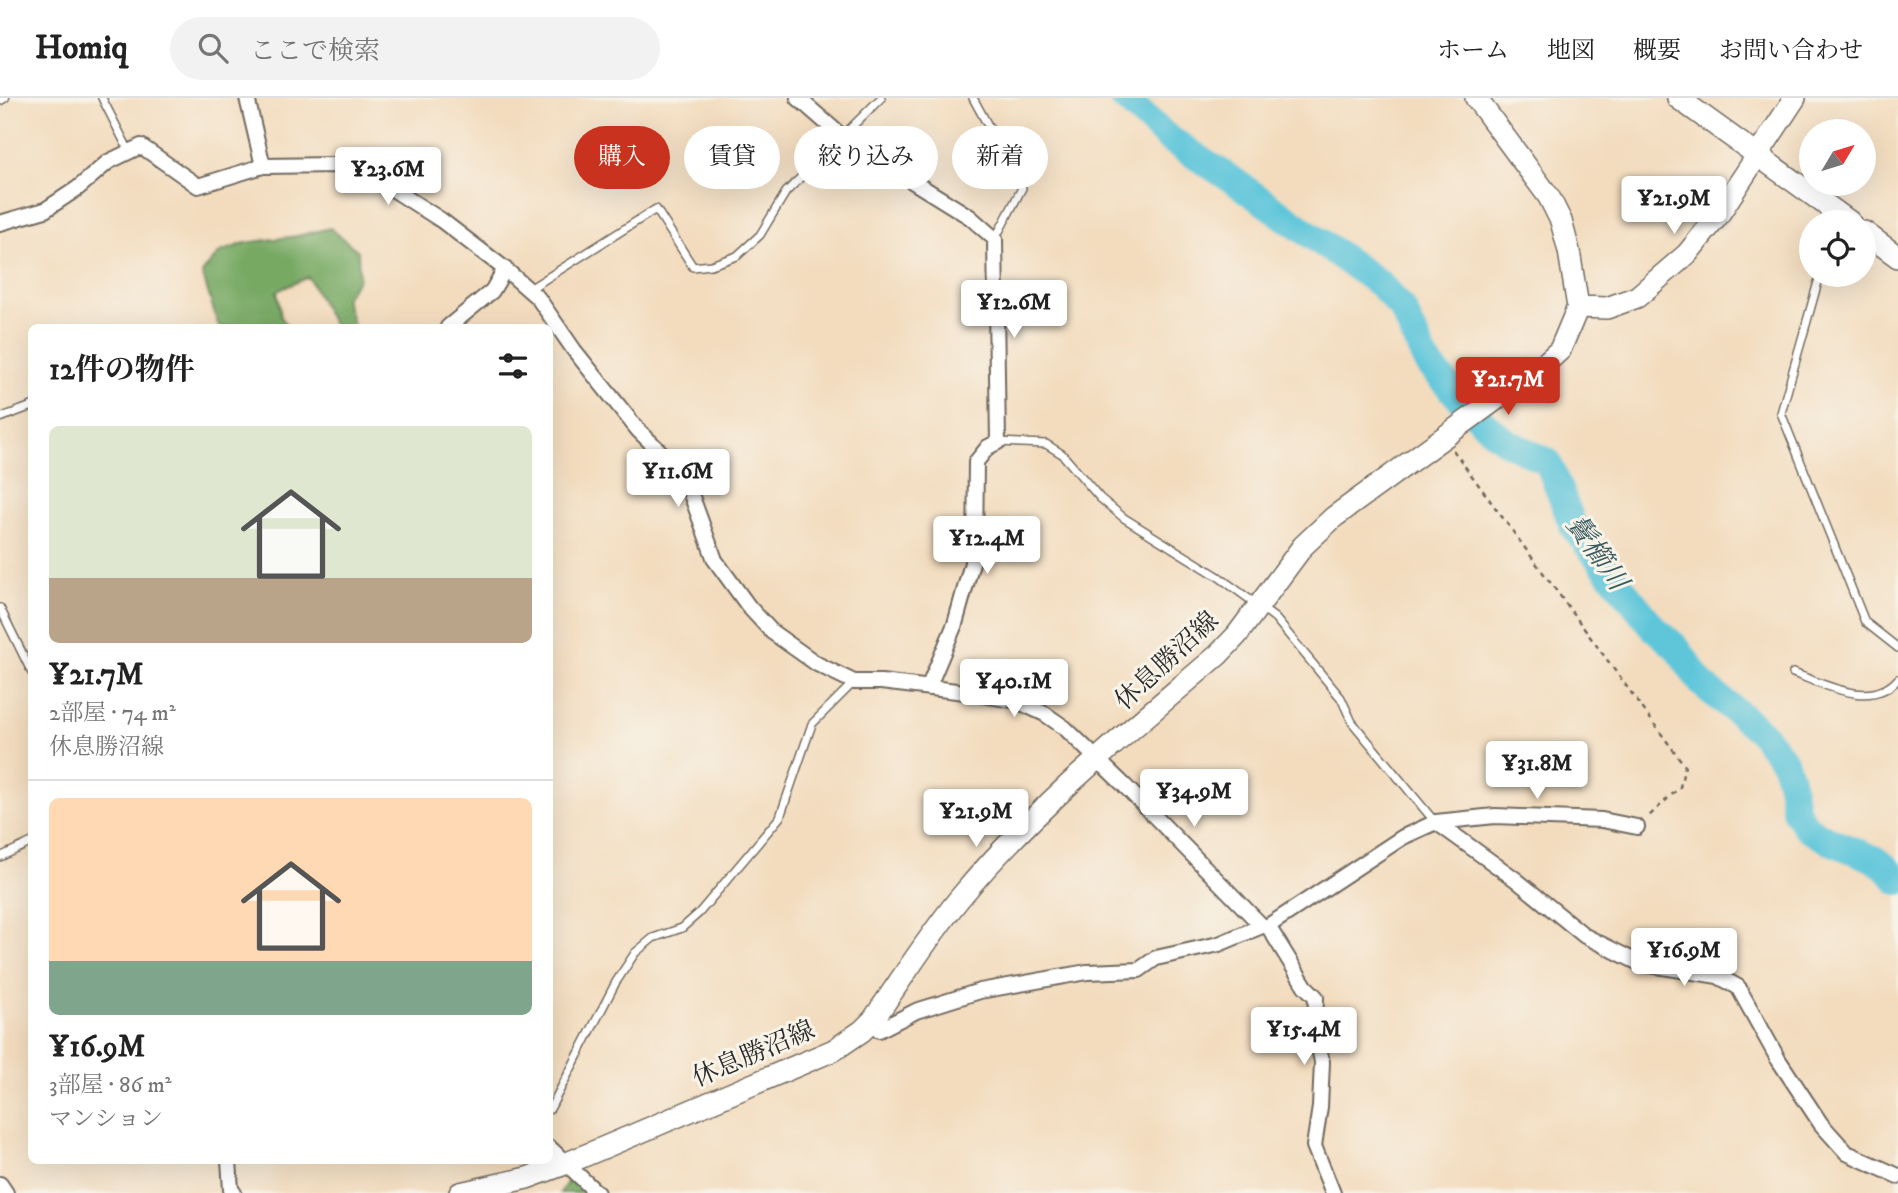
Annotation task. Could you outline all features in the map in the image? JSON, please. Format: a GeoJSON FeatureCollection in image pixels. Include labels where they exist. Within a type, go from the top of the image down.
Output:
{"type":"FeatureCollection","features":[{"type":"Feature","properties":{"kind":"main road"},"geometry":{"type":"LineString","coordinates":[[1476,98],[1549,197],[1569,251],[1578,307],[1606,308],[1637,297],[1687,254],[1717,217],[1796,98]]}},
{"type":"Feature","properties":{"kind":"main road"},"geometry":{"type":"LineString","coordinates":[[1678,98],[1833,210]]}},
{"type":"Feature","properties":{"kind":"main road"},"geometry":{"type":"LineString","coordinates":[[1876,243],[1898,257]]}},
{"type":"Feature","properties":{"kind":"main road","name":"休息勝沼線"},"geometry":{"type":"LineString","coordinates":[[460,1193],[527,1178],[565,1164],[834,1050],[869,1025],[958,900],[1053,799],[1218,655],[1303,546],[1334,517],[1542,366],[1560,350],[1578,307]]}},
{"type":"Feature","properties":{"kind":"street"},"geometry":{"type":"LineString","coordinates":[[247,98],[263,166]]}},
{"type":"Feature","properties":{"kind":"street"},"geometry":{"type":"LineString","coordinates":[[798,98],[830,126]]}},
{"type":"Feature","properties":{"kind":"street"},"geometry":{"type":"LineString","coordinates":[[0,223],[45,210],[78,188],[108,162],[141,146],[198,186],[263,166],[335,165],[391,188],[441,220],[538,298],[574,350],[638,430],[684,475],[715,560],[749,607],[772,632],[817,664],[855,682],[928,688],[1017,701],[1045,714],[1098,760],[1265,926],[1316,998],[1315,1028],[1322,1062],[1320,1107],[1314,1146],[1334,1193]]}},
{"type":"Feature","properties":{"kind":"street"},"geometry":{"type":"LineString","coordinates":[[925,189],[970,217],[995,239],[998,442],[988,447],[976,462],[975,552],[955,624],[928,688]]}},
{"type":"Feature","properties":{"kind":"street"},"geometry":{"type":"LineString","coordinates":[[452,324],[492,291],[505,269]]}},
{"type":"Feature","properties":{"kind":"street"},"geometry":{"type":"LineString","coordinates":[[869,1025],[879,1030],[916,1011],[1003,986],[1087,972],[1139,970],[1156,958],[1219,944],[1265,926],[1403,837],[1436,822],[1495,816],[1602,820],[1637,827]]}},
{"type":"Feature","properties":{"kind":"street"},"geometry":{"type":"LineString","coordinates":[[1436,822],[1515,878],[1585,936],[1639,963],[1717,976],[1738,987],[1778,1059],[1821,1124],[1847,1153],[1898,1176]]}},
{"type":"Feature","properties":{"kind":"street"},"geometry":{"type":"LineString","coordinates":[[553,1151],[597,1193]]}},
{"type":"Feature","properties":{"kind":"street"},"geometry":{"type":"LineString","coordinates":[[229,1164],[231,1190],[234,1193]]}},
{"type":"Feature","properties":{"kind":"street"},"geometry":{"type":"LineString","coordinates":[[0,1184],[6,1193]]}},
{"type":"Feature","properties":{"kind":"lane"},"geometry":{"type":"LineString","coordinates":[[0,100],[5,98]]}},
{"type":"Feature","properties":{"kind":"lane"},"geometry":{"type":"LineString","coordinates":[[102,98],[130,152]]}},
{"type":"Feature","properties":{"kind":"lane"},"geometry":{"type":"LineString","coordinates":[[852,126],[881,98]]}},
{"type":"Feature","properties":{"kind":"lane"},"geometry":{"type":"LineString","coordinates":[[973,98],[1022,188],[995,239]]}},
{"type":"Feature","properties":{"kind":"lane"},"geometry":{"type":"LineString","coordinates":[[528,290],[656,209],[693,267],[712,265],[737,256],[760,235],[786,192],[794,184]]}},
{"type":"Feature","properties":{"kind":"lane"},"geometry":{"type":"LineString","coordinates":[[1817,287],[1781,413],[1865,622],[1898,648]]}},
{"type":"Feature","properties":{"kind":"lane"},"geometry":{"type":"LineString","coordinates":[[0,418],[28,408]]}},
{"type":"Feature","properties":{"kind":"lane"},"geometry":{"type":"LineString","coordinates":[[998,442],[1046,444],[1062,454],[1100,498],[1124,518],[1219,577],[1275,618],[1341,698],[1352,722],[1436,822]]}},
{"type":"Feature","properties":{"kind":"lane"},"geometry":{"type":"LineString","coordinates":[[0,608],[28,665]]}},
{"type":"Feature","properties":{"kind":"lane"},"geometry":{"type":"LineString","coordinates":[[1793,673],[1858,695],[1889,690],[1898,679]]}},
{"type":"Feature","properties":{"kind":"lane"},"geometry":{"type":"LineString","coordinates":[[553,1103],[616,982],[635,953],[653,938],[682,928],[739,868],[780,817],[812,724],[855,682]]}},
{"type":"Feature","properties":{"kind":"lane"},"geometry":{"type":"LineString","coordinates":[[0,857],[28,844]]}},
{"type":"Feature","properties":{"kind":"path"},"geometry":{"type":"LineString","coordinates":[[1447,436],[1685,766],[1681,787],[1637,827]]}},
{"type":"Feature","properties":{"kind":"green space"},"geometry":{"type":"Polygon","coordinates":[[[330,228],[358,251],[359,278],[345,298],[353,324],[332,324],[308,277],[277,291],[281,317],[286,324],[218,324],[202,273],[220,252],[245,243],[297,236],[330,228]]]}},
{"type":"Feature","properties":{"kind":"green space"},"geometry":{"type":"Polygon","coordinates":[[[570,1178],[590,1193],[560,1193],[570,1178]]]}},
{"type":"Feature","properties":{"kind":"waterway","name":"鬢櫛川"},"geometry":{"type":"LineString","coordinates":[[1124,98],[1168,138],[1380,284],[1403,310],[1426,361],[1491,430],[1509,443],[1548,462],[1574,528],[1654,628],[1676,647],[1702,684],[1761,732],[1784,761],[1796,813],[1807,828],[1830,841],[1874,859],[1887,868],[1898,881]]}}]}
